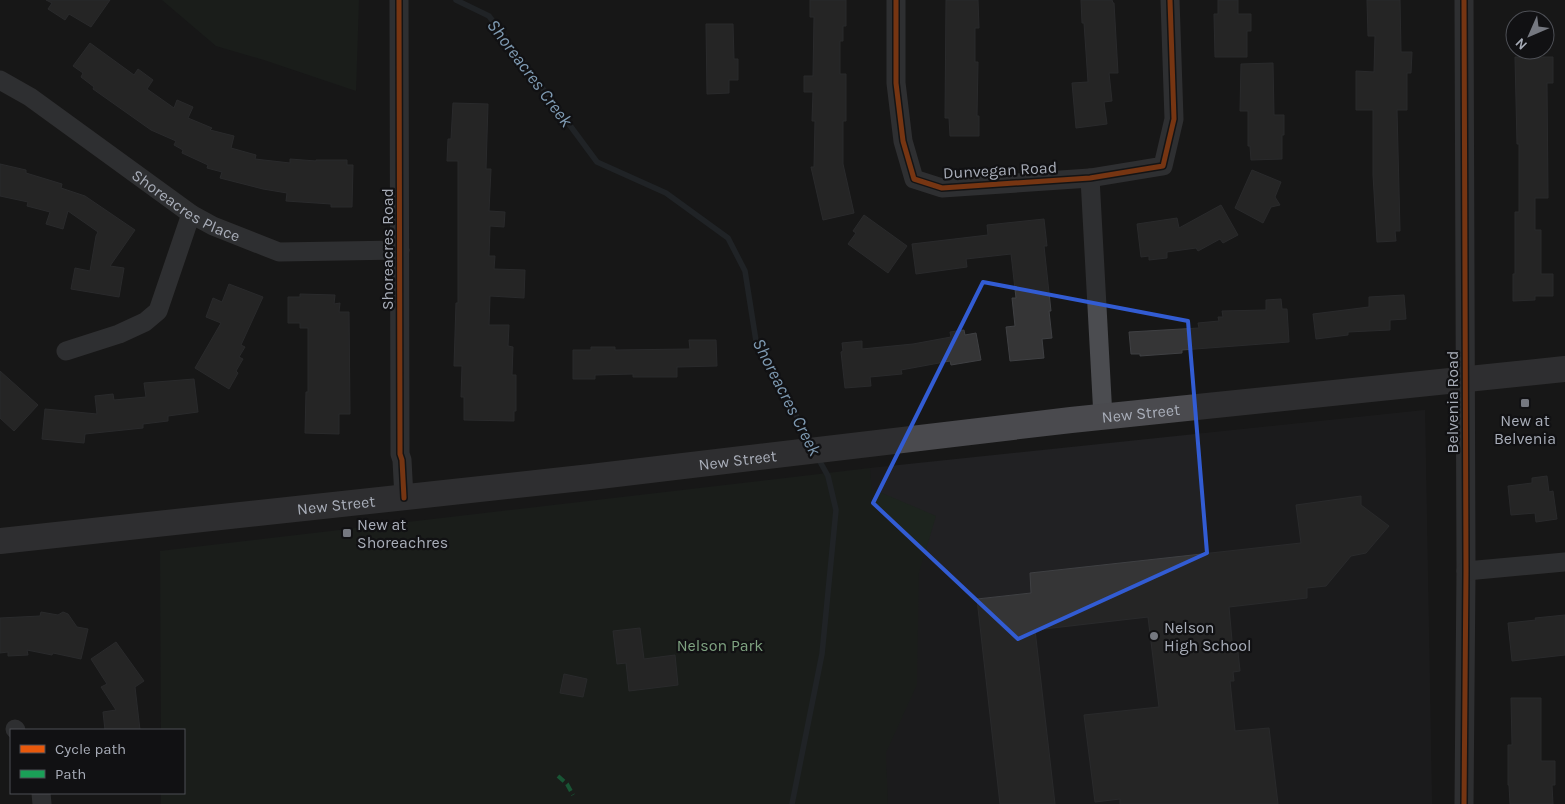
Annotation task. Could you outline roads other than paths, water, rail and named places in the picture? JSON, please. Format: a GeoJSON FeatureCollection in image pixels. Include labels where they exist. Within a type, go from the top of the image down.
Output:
{"type":"FeatureCollection","features":[{"type":"Feature","properties":{"kind":"main road","name":"New Street"},"geometry":{"type":"LineString","coordinates":[[0,541],[404,498],[1103,418],[1565,370]]}},
{"type":"Feature","properties":{"kind":"street","name":"Shoreacres Road"},"geometry":{"type":"LineString","coordinates":[[399,0],[400,454],[404,498]]}},
{"type":"Feature","properties":{"kind":"street","name":"Dunvegan Road"},"geometry":{"type":"LineString","coordinates":[[896,0],[896,83],[903,141],[914,179],[942,188],[1090,178]]}},
{"type":"Feature","properties":{"kind":"street"},"geometry":{"type":"LineString","coordinates":[[1103,418],[1090,178],[1163,166],[1174,119],[1170,0]]}},
{"type":"Feature","properties":{"kind":"street","name":"Belvenia Road"},"geometry":{"type":"LineString","coordinates":[[1464,0],[1466,571],[1464,804]]}},
{"type":"Feature","properties":{"kind":"street","name":"Shoreacres Place"},"geometry":{"type":"LineString","coordinates":[[0,80],[30,96],[191,214],[213,226],[280,252],[400,250]]}},
{"type":"Feature","properties":{"kind":"street"},"geometry":{"type":"LineString","coordinates":[[66,351],[119,334],[145,322],[158,311],[191,214]]}},
{"type":"Feature","properties":{"kind":"street"},"geometry":{"type":"LineString","coordinates":[[1466,571],[1565,562]]}},
{"type":"Feature","properties":{"kind":"waterway","name":"Shoreacres Creek"},"geometry":{"type":"LineString","coordinates":[[456,0],[489,16],[597,162],[666,193],[728,238],[745,271],[756,341],[811,443]]}},
{"type":"Feature","properties":{"kind":"waterway","name":"Shoreacres Creek"},"geometry":{"type":"LineString","coordinates":[[792,804],[822,654],[836,510],[828,476],[818,458]]}},
{"type":"Feature","properties":{"kind":"place","name":"New at Belvenia"},"geometry":{"type":"Point","coordinates":[1525,403]}},
{"type":"Feature","properties":{"kind":"place","name":"New at Shoreachres"},"geometry":{"type":"Point","coordinates":[347,533]}},
{"type":"Feature","properties":{"kind":"place","name":"Nelson High School"},"geometry":{"type":"Point","coordinates":[1154,636]}},
{"type":"Feature","properties":{"kind":"park label","name":"Nelson Park"},"geometry":{"type":"Point","coordinates":[720,645]}}]}
